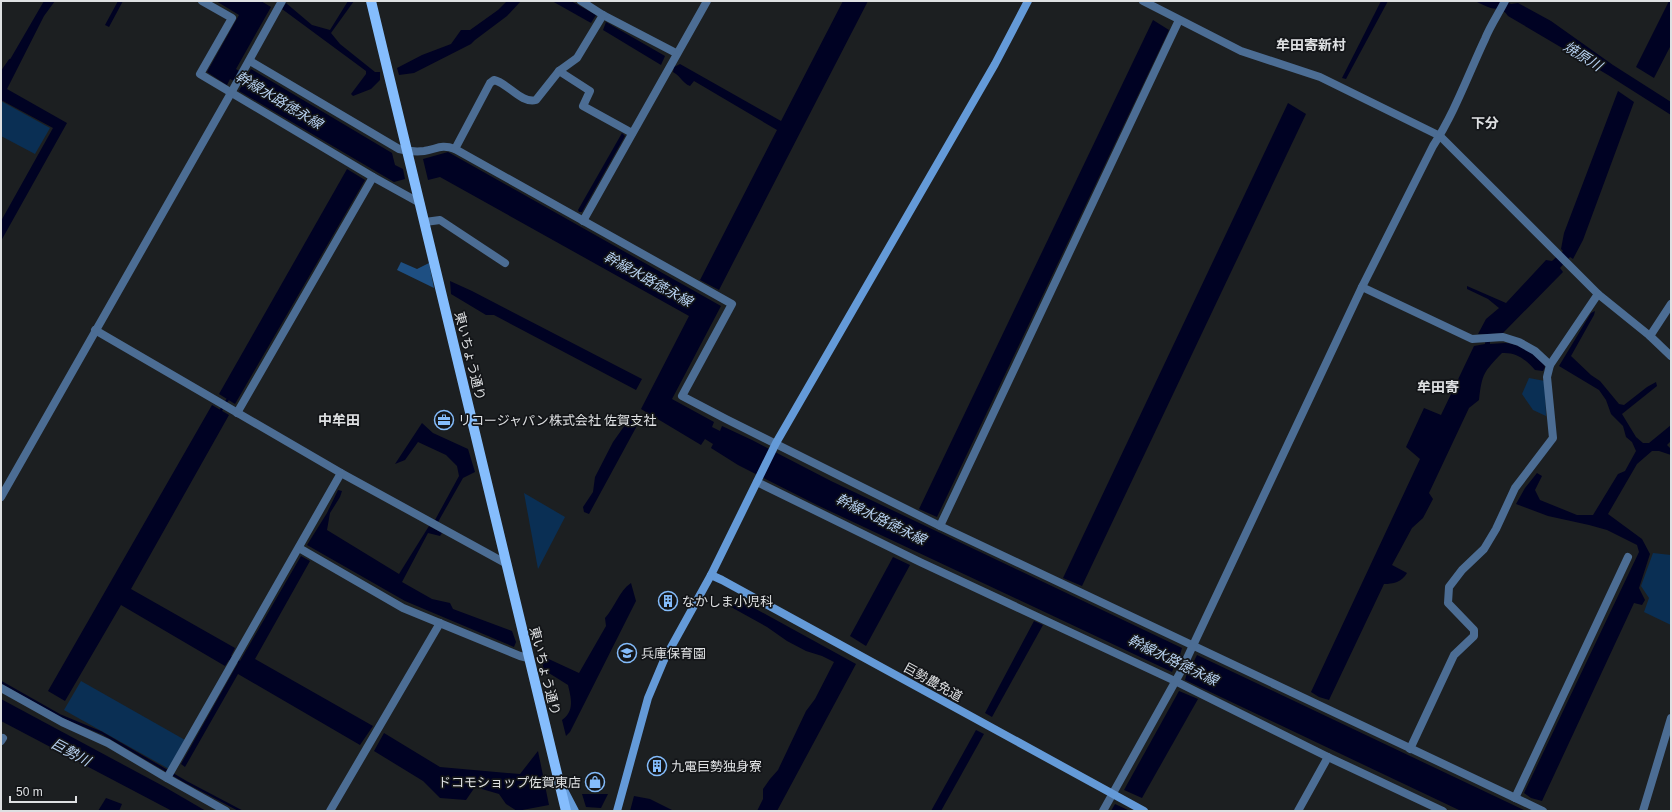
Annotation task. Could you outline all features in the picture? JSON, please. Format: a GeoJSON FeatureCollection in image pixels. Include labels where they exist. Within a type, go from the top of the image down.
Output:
{"type":"FeatureCollection","features":[{"type":"Feature","properties":{"kind":"main road","name":"東いちょう通り"},"geometry":{"type":"LineString","coordinates":[[371,1],[566,811]]}},
{"type":"Feature","properties":{"kind":"street"},"geometry":{"type":"LineString","coordinates":[[202,1],[232,18],[200,74],[373,178],[420,202]]}},
{"type":"Feature","properties":{"kind":"street"},"geometry":{"type":"LineString","coordinates":[[1,496],[232,93],[281,1]]}},
{"type":"Feature","properties":{"kind":"street"},"geometry":{"type":"LineString","coordinates":[[581,1],[603,15],[676,53]]}},
{"type":"Feature","properties":{"kind":"street"},"geometry":{"type":"LineString","coordinates":[[583,221],[706,1]]}},
{"type":"Feature","properties":{"kind":"street"},"geometry":{"type":"LineString","coordinates":[[617,811],[648,698],[664,660],[711,575],[776,443],[995,64],[1028,1]]}},
{"type":"Feature","properties":{"kind":"street"},"geometry":{"type":"LineString","coordinates":[[1143,1],[1241,51],[1320,77],[1440,136],[1598,294],[1650,336],[1671,356]]}},
{"type":"Feature","properties":{"kind":"street"},"geometry":{"type":"LineString","coordinates":[[1103,811],[1180,673],[1362,287],[1467,82],[1485,37],[1505,1]]}},
{"type":"Feature","properties":{"kind":"street"},"geometry":{"type":"LineString","coordinates":[[455,149],[490,83],[494,80],[500,81],[522,97],[532,101],[536,100],[542,95],[559,71],[577,58],[603,15]]}},
{"type":"Feature","properties":{"kind":"street"},"geometry":{"type":"LineString","coordinates":[[940,526],[1179,20]]}},
{"type":"Feature","properties":{"kind":"street"},"geometry":{"type":"LineString","coordinates":[[250,61],[399,149],[408,151],[423,151],[444,145],[455,149],[732,304],[682,396],[940,526],[1543,811]]}},
{"type":"Feature","properties":{"kind":"street"},"geometry":{"type":"LineString","coordinates":[[559,71],[590,91],[583,106],[632,133]]}},
{"type":"Feature","properties":{"kind":"street"},"geometry":{"type":"LineString","coordinates":[[237,413],[373,178]]}},
{"type":"Feature","properties":{"kind":"street"},"geometry":{"type":"LineString","coordinates":[[425,222],[440,220],[505,263]]}},
{"type":"Feature","properties":{"kind":"street"},"geometry":{"type":"LineString","coordinates":[[1362,287],[1472,339],[1503,337],[1519,342],[1535,351],[1550,365]]}},
{"type":"Feature","properties":{"kind":"street"},"geometry":{"type":"LineString","coordinates":[[1410,748],[1454,655],[1474,636],[1474,630],[1448,603],[1449,587],[1462,570],[1484,549],[1496,529],[1515,488],[1553,438],[1547,377],[1550,365],[1598,294]]}},
{"type":"Feature","properties":{"kind":"street"},"geometry":{"type":"LineString","coordinates":[[1650,336],[1671,304]]}},
{"type":"Feature","properties":{"kind":"street"},"geometry":{"type":"LineString","coordinates":[[95,330],[341,473],[507,564]]}},
{"type":"Feature","properties":{"kind":"street"},"geometry":{"type":"LineString","coordinates":[[169,775],[300,548],[341,473]]}},
{"type":"Feature","properties":{"kind":"street"},"geometry":{"type":"LineString","coordinates":[[756,482],[1013,606],[1175,681],[1328,757],[1443,811]]}},
{"type":"Feature","properties":{"kind":"street"},"geometry":{"type":"LineString","coordinates":[[300,548],[403,608],[528,658]]}},
{"type":"Feature","properties":{"kind":"street"},"geometry":{"type":"LineString","coordinates":[[1515,798],[1628,557]]}},
{"type":"Feature","properties":{"kind":"street","name":"巨勢農免道"},"geometry":{"type":"LineString","coordinates":[[711,575],[1144,811]]}},
{"type":"Feature","properties":{"kind":"street"},"geometry":{"type":"LineString","coordinates":[[330,811],[440,623]]}},
{"type":"Feature","properties":{"kind":"street"},"geometry":{"type":"LineString","coordinates":[[1,688],[62,722],[108,743],[169,775],[226,811]]}},
{"type":"Feature","properties":{"kind":"street"},"geometry":{"type":"LineString","coordinates":[[1643,811],[1671,718]]}},
{"type":"Feature","properties":{"kind":"street"},"geometry":{"type":"LineString","coordinates":[[1298,811],[1328,757]]}},
{"type":"Feature","properties":{"kind":"street"},"geometry":{"type":"LineString","coordinates":[[558,779],[575,811]]}},
{"type":"Feature","properties":{"kind":"shaded area"},"geometry":{"type":"Polygon","coordinates":[[[1,101],[50,128],[35,154],[1,136],[1,101]]]}},
{"type":"Feature","properties":{"kind":"shaded area"},"geometry":{"type":"Polygon","coordinates":[[[401,262],[417,269],[429,263],[434,288],[397,270],[401,262]]]}},
{"type":"Feature","properties":{"kind":"shaded area"},"geometry":{"type":"Polygon","coordinates":[[[1529,378],[1545,381],[1546,416],[1533,410],[1522,394],[1529,378]]]}},
{"type":"Feature","properties":{"kind":"shaded area"},"geometry":{"type":"Polygon","coordinates":[[[524,493],[565,517],[538,569],[524,493]]]}},
{"type":"Feature","properties":{"kind":"shaded area"},"geometry":{"type":"Polygon","coordinates":[[[1653,553],[1671,555],[1671,625],[1644,612],[1649,598],[1641,586],[1653,553]]]}},
{"type":"Feature","properties":{"kind":"shaded area"},"geometry":{"type":"Polygon","coordinates":[[[81,681],[185,740],[169,769],[64,710],[81,681]]]}},
{"type":"Feature","properties":{"kind":"water"},"geometry":{"type":"Polygon","coordinates":[[[44,1],[55,1],[44,16],[7,89],[67,123],[1,241],[1,221],[53,128],[1,100],[1,75],[44,1]]]}},
{"type":"Feature","properties":{"kind":"water"},"geometry":{"type":"Polygon","coordinates":[[[118,1],[123,1],[109,27],[105,25],[118,1]]]}},
{"type":"Feature","properties":{"kind":"water","name":"幹線水路徳永線"},"geometry":{"type":"Polygon","coordinates":[[[216,1],[261,1],[271,7],[236,69],[247,76],[251,69],[392,153],[395,165],[403,169],[405,179],[394,182],[239,91],[242,85],[230,79],[227,85],[207,72],[239,15],[216,1]]]}},
{"type":"Feature","properties":{"kind":"water"},"geometry":{"type":"Polygon","coordinates":[[[348,1],[354,1],[331,33],[340,44],[375,72],[380,72],[380,80],[371,89],[353,96],[351,94],[366,74],[366,71],[282,9],[286,3],[312,25],[330,30],[348,1]]]}},
{"type":"Feature","properties":{"kind":"water"},"geometry":{"type":"Polygon","coordinates":[[[507,1],[521,1],[507,16],[471,44],[414,73],[399,75],[397,68],[422,55],[451,44],[461,30],[470,30],[498,10],[507,1]]]}},
{"type":"Feature","properties":{"kind":"water"},"geometry":{"type":"Polygon","coordinates":[[[552,1],[571,1],[596,15],[591,23],[552,1]]]}},
{"type":"Feature","properties":{"kind":"water"},"geometry":{"type":"Polygon","coordinates":[[[843,1],[868,1],[719,290],[700,280],[777,130],[694,81],[690,86],[687,85],[678,75],[673,72],[674,67],[680,64],[781,121],[843,1]]]}},
{"type":"Feature","properties":{"kind":"water"},"geometry":{"type":"Polygon","coordinates":[[[1381,1],[1388,1],[1346,79],[1342,78],[1381,1]]]}},
{"type":"Feature","properties":{"kind":"water","name":"焼原川"},"geometry":{"type":"Polygon","coordinates":[[[1475,1],[1505,1],[1511,4],[1518,3],[1551,21],[1613,65],[1671,102],[1671,115],[1608,75],[1508,16],[1504,11],[1488,7],[1475,1]]]}},
{"type":"Feature","properties":{"kind":"water"},"geometry":{"type":"Polygon","coordinates":[[[1669,1],[1671,1],[1671,45],[1654,78],[1636,67],[1669,1]]]}},
{"type":"Feature","properties":{"kind":"water"},"geometry":{"type":"Polygon","coordinates":[[[1153,20],[1169,30],[937,517],[919,509],[1153,20]]]}},
{"type":"Feature","properties":{"kind":"water"},"geometry":{"type":"Polygon","coordinates":[[[606,22],[665,56],[661,65],[603,30],[606,22]]]}},
{"type":"Feature","properties":{"kind":"water"},"geometry":{"type":"Polygon","coordinates":[[[1618,91],[1634,102],[1583,240],[1573,259],[1570,257],[1560,268],[1563,272],[1503,333],[1490,334],[1490,344],[1509,343],[1522,347],[1536,355],[1545,367],[1543,371],[1535,370],[1521,357],[1502,353],[1488,369],[1481,384],[1479,400],[1469,408],[1429,493],[1433,499],[1423,518],[1412,528],[1392,565],[1407,573],[1403,579],[1397,582],[1384,584],[1329,700],[1319,697],[1311,692],[1420,459],[1406,447],[1424,408],[1441,415],[1474,346],[1485,344],[1486,334],[1478,334],[1486,319],[1499,308],[1488,299],[1467,289],[1467,286],[1506,303],[1546,260],[1552,261],[1563,251],[1561,249],[1564,233],[1618,91]]]}},
{"type":"Feature","properties":{"kind":"water"},"geometry":{"type":"Polygon","coordinates":[[[1288,103],[1306,114],[1082,586],[1063,578],[1288,103]]]}},
{"type":"Feature","properties":{"kind":"water"},"geometry":{"type":"Polygon","coordinates":[[[622,133],[625,136],[582,212],[579,212],[578,210],[622,133]]]}},
{"type":"Feature","properties":{"kind":"water","name":"幹線水路徳永線"},"geometry":{"type":"Polygon","coordinates":[[[448,152],[721,306],[672,399],[714,422],[712,427],[720,431],[722,426],[752,440],[831,481],[1182,648],[1180,655],[1194,661],[1197,655],[1526,811],[1461,811],[1185,680],[1187,673],[1174,667],[1172,672],[817,505],[738,465],[711,448],[713,444],[705,439],[701,445],[641,409],[689,316],[440,177],[428,180],[423,159],[448,152]]]}},
{"type":"Feature","properties":{"kind":"water"},"geometry":{"type":"Polygon","coordinates":[[[347,169],[365,180],[235,404],[219,394],[347,169]]]}},
{"type":"Feature","properties":{"kind":"water"},"geometry":{"type":"Polygon","coordinates":[[[450,281],[642,379],[636,390],[494,315],[486,315],[451,294],[450,281]]]}},
{"type":"Feature","properties":{"kind":"water"},"geometry":{"type":"Polygon","coordinates":[[[1595,311],[1571,356],[1591,375],[1600,381],[1619,404],[1624,405],[1656,382],[1657,386],[1622,414],[1636,437],[1643,443],[1649,443],[1671,425],[1671,441],[1667,445],[1671,449],[1671,455],[1659,451],[1652,451],[1637,464],[1608,514],[1642,539],[1650,554],[1639,588],[1645,600],[1642,605],[1634,603],[1542,801],[1531,798],[1524,793],[1639,552],[1637,545],[1607,530],[1548,516],[1516,504],[1525,488],[1537,473],[1542,476],[1535,490],[1540,500],[1577,515],[1593,515],[1618,474],[1625,471],[1636,451],[1632,442],[1626,437],[1623,426],[1611,414],[1606,400],[1599,390],[1559,366],[1591,313],[1595,311]]]}},
{"type":"Feature","properties":{"kind":"water"},"geometry":{"type":"Polygon","coordinates":[[[212,405],[229,415],[131,589],[235,648],[231,656],[240,661],[301,556],[310,561],[255,659],[373,726],[360,745],[238,674],[185,767],[181,764],[238,663],[229,660],[225,666],[121,605],[65,701],[48,691],[212,405]]]}},
{"type":"Feature","properties":{"kind":"water"},"geometry":{"type":"Polygon","coordinates":[[[630,418],[639,422],[589,514],[584,512],[583,507],[593,492],[595,477],[613,442],[630,418]]]}},
{"type":"Feature","properties":{"kind":"water"},"geometry":{"type":"Polygon","coordinates":[[[422,423],[433,433],[468,449],[475,472],[463,478],[438,522],[435,520],[459,476],[457,466],[446,455],[418,442],[405,460],[395,464],[422,423]]]}},
{"type":"Feature","properties":{"kind":"water"},"geometry":{"type":"Polygon","coordinates":[[[338,490],[342,491],[330,513],[327,530],[399,574],[429,526],[442,533],[440,536],[428,533],[402,582],[432,599],[450,603],[453,609],[512,631],[516,642],[514,647],[405,601],[307,545],[327,513],[338,490]]]}},
{"type":"Feature","properties":{"kind":"water"},"geometry":{"type":"Polygon","coordinates":[[[893,557],[910,565],[866,646],[850,636],[893,557]]]}},
{"type":"Feature","properties":{"kind":"water"},"geometry":{"type":"Polygon","coordinates":[[[631,583],[636,601],[570,732],[566,736],[562,720],[569,713],[571,704],[568,685],[544,670],[540,655],[579,673],[606,626],[605,618],[623,590],[631,583]]]}},
{"type":"Feature","properties":{"kind":"water"},"geometry":{"type":"Polygon","coordinates":[[[736,598],[856,664],[777,811],[757,811],[763,799],[763,789],[778,770],[806,711],[815,699],[834,662],[806,651],[787,641],[767,627],[731,607],[736,598]]]}},
{"type":"Feature","properties":{"kind":"water"},"geometry":{"type":"Polygon","coordinates":[[[1034,621],[1043,625],[992,717],[985,713],[1034,621]]]}},
{"type":"Feature","properties":{"kind":"water"},"geometry":{"type":"Polygon","coordinates":[[[1179,691],[1198,699],[1142,798],[1124,790],[1179,691]]]}},
{"type":"Feature","properties":{"kind":"water","name":"巨勢川"},"geometry":{"type":"Polygon","coordinates":[[[1,699],[163,786],[206,811],[172,811],[1,721],[1,699]]]}},
{"type":"Feature","properties":{"kind":"water"},"geometry":{"type":"Polygon","coordinates":[[[976,730],[984,734],[941,811],[931,811],[976,730]]]}},
{"type":"Feature","properties":{"kind":"water"},"geometry":{"type":"Polygon","coordinates":[[[384,733],[440,767],[520,774],[538,751],[549,805],[517,811],[506,804],[499,794],[475,787],[466,800],[440,798],[423,781],[374,751],[384,733]]]}},
{"type":"Feature","properties":{"kind":"water"},"geometry":{"type":"Polygon","coordinates":[[[582,794],[608,794],[601,808],[586,807],[582,794]]]}},
{"type":"Feature","properties":{"kind":"water"},"geometry":{"type":"Polygon","coordinates":[[[634,796],[650,799],[674,811],[630,811],[634,796]]]}},
{"type":"Feature","properties":{"kind":"water"},"geometry":{"type":"Polygon","coordinates":[[[106,798],[122,804],[119,811],[98,811],[106,798]]]}},
{"type":"Feature","properties":{"kind":"water"},"geometry":{"type":"Polygon","coordinates":[[[1115,804],[1130,811],[1111,811],[1115,804]]]}},
{"type":"Feature","properties":{"kind":"waterway"},"geometry":{"type":"LineString","coordinates":[[1,73],[10,60]]}},
{"type":"Feature","properties":{"kind":"waterway"},"geometry":{"type":"LineString","coordinates":[[221,410],[228,399]]}},
{"type":"Feature","properties":{"kind":"waterway"},"geometry":{"type":"LineString","coordinates":[[1,682],[61,716],[102,733],[186,782],[241,811]]}},
{"type":"Feature","properties":{"kind":"place","name":"リコージャパン株式会社 佐賀支社"},"geometry":{"type":"Point","coordinates":[444,420]}},
{"type":"Feature","properties":{"kind":"place","name":"なかしま小児科"},"geometry":{"type":"Point","coordinates":[668,601]}},
{"type":"Feature","properties":{"kind":"place","name":"兵庫保育園"},"geometry":{"type":"Point","coordinates":[627,653]}},
{"type":"Feature","properties":{"kind":"place","name":"九電巨勢独身寮"},"geometry":{"type":"Point","coordinates":[657,766]}},
{"type":"Feature","properties":{"kind":"place","name":"ドコモショップ佐賀東店"},"geometry":{"type":"Point","coordinates":[595,782]}},
{"type":"Feature","properties":{"kind":"district","name":"牟田寄新村"},"geometry":{"type":"Point","coordinates":[1311,45]}},
{"type":"Feature","properties":{"kind":"district","name":"下分"},"geometry":{"type":"Point","coordinates":[1485,123]}},
{"type":"Feature","properties":{"kind":"district","name":"牟田寄"},"geometry":{"type":"Point","coordinates":[1438,387]}},
{"type":"Feature","properties":{"kind":"district","name":"中牟田"},"geometry":{"type":"Point","coordinates":[339,420]}}]}
